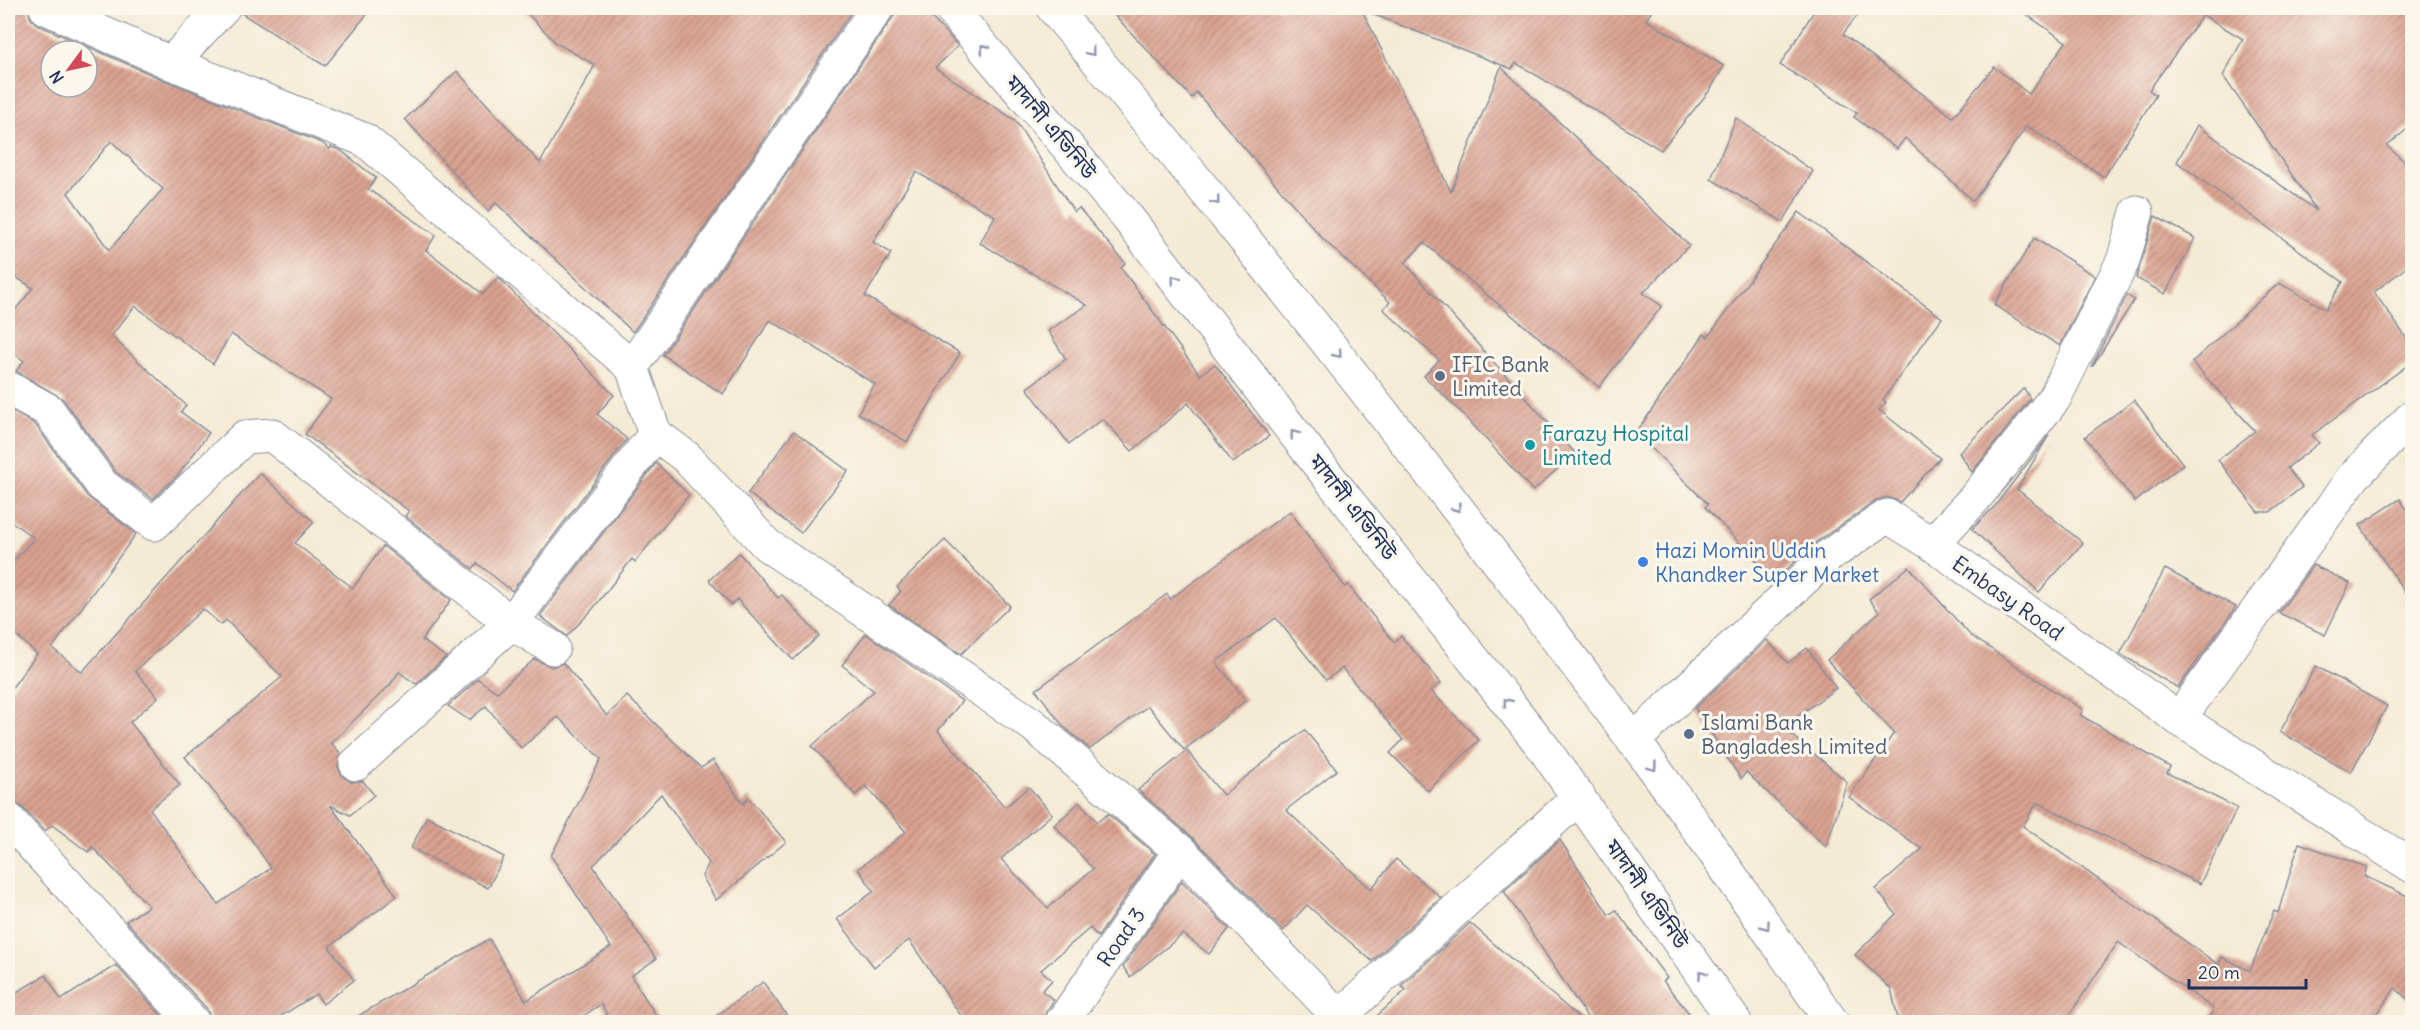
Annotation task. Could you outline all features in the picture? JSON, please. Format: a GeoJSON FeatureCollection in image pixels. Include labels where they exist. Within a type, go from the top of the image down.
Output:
{"type":"FeatureCollection","features":[{"type":"Feature","properties":{"kind":"street"},"geometry":{"type":"LineString","coordinates":[[46,8],[171,63],[365,140],[632,367],[655,435],[686,457],[767,545],[1033,725],[1180,851],[1341,1020],[1579,797]]}},
{"type":"Feature","properties":{"kind":"street"},"geometry":{"type":"LineString","coordinates":[[171,63],[224,8]]}},
{"type":"Feature","properties":{"kind":"street"},"geometry":{"type":"LineString","coordinates":[[632,367],[877,8]]}},
{"type":"Feature","properties":{"kind":"street","name":"মাদানী এভিনিউ"},"geometry":{"type":"LineString","coordinates":[[950,8],[1127,217],[1305,447],[1544,747],[1735,1023]]}},
{"type":"Feature","properties":{"kind":"street"},"geometry":{"type":"LineString","coordinates":[[1053,8],[1206,189],[1360,381],[1697,828],[1832,1023]]}},
{"type":"Feature","properties":{"kind":"street"},"geometry":{"type":"LineString","coordinates":[[1932,544],[1975,498],[2054,399],[2123,261],[2137,212]]}},
{"type":"Feature","properties":{"kind":"street"},"geometry":{"type":"LineString","coordinates":[[8,388],[48,410],[102,485],[154,524],[245,437],[272,435],[511,623],[554,648]]}},
{"type":"Feature","properties":{"kind":"street"},"geometry":{"type":"LineString","coordinates":[[2179,719],[2354,476],[2412,417]]}},
{"type":"Feature","properties":{"kind":"street"},"geometry":{"type":"LineString","coordinates":[[356,764],[511,623],[655,435]]}},
{"type":"Feature","properties":{"kind":"street","name":"Embasy Road"},"geometry":{"type":"LineString","coordinates":[[1633,741],[1827,557],[1887,516],[1932,544],[2179,719],[2412,866]]}},
{"type":"Feature","properties":{"kind":"street"},"geometry":{"type":"LineString","coordinates":[[8,819],[193,1023]]}},
{"type":"Feature","properties":{"kind":"street","name":"Road 3"},"geometry":{"type":"LineString","coordinates":[[1062,1023],[1180,851]]}},
{"type":"Feature","properties":{"kind":"building"},"geometry":{"type":"Polygon","coordinates":[[[8,8],[28,8],[31,19],[38,25],[70,39],[39,39],[39,99],[99,99],[99,52],[322,143],[330,149],[331,147],[340,150],[376,178],[368,189],[436,235],[426,250],[483,294],[498,277],[614,395],[597,414],[627,439],[512,591],[477,563],[473,569],[405,516],[409,511],[305,434],[331,399],[231,334],[213,364],[135,306],[111,336],[186,405],[181,412],[209,433],[179,474],[153,499],[116,472],[63,399],[16,371],[24,361],[8,348],[8,319],[33,288],[8,272],[8,8]],[[111,141],[68,193],[109,250],[163,189],[111,141]]]}},
{"type":"Feature","properties":{"kind":"building"},"geometry":{"type":"Polygon","coordinates":[[[241,8],[372,8],[325,66],[241,13],[241,8]]]}},
{"type":"Feature","properties":{"kind":"building"},"geometry":{"type":"Polygon","coordinates":[[[522,8],[854,8],[633,332],[496,203],[488,211],[405,119],[457,71],[540,163],[595,65],[556,43],[522,8]]]}},
{"type":"Feature","properties":{"kind":"building"},"geometry":{"type":"Polygon","coordinates":[[[903,8],[922,8],[958,46],[935,68],[1015,120],[1074,212],[1079,208],[1125,263],[1121,268],[1200,375],[1215,364],[1269,436],[1233,463],[1188,403],[1132,451],[1103,419],[1069,444],[1027,388],[1066,359],[1048,331],[1087,305],[980,243],[995,216],[916,172],[873,242],[891,253],[865,296],[960,353],[907,442],[858,413],[875,384],[770,320],[723,394],[663,355],[893,17],[903,8]]]}},
{"type":"Feature","properties":{"kind":"building"},"geometry":{"type":"Polygon","coordinates":[[[1108,8],[1653,8],[1646,20],[1724,66],[1710,90],[1661,150],[1516,63],[1512,69],[1362,10],[1451,192],[1501,67],[1689,245],[1643,293],[1662,306],[1599,387],[1424,243],[1405,263],[1575,453],[1533,491],[1464,415],[1424,376],[1439,360],[1383,309],[1390,302],[1323,239],[1196,92],[1192,98],[1108,8]]]}},
{"type":"Feature","properties":{"kind":"building"},"geometry":{"type":"Polygon","coordinates":[[[1816,8],[1863,8],[1843,34],[1953,117],[1994,67],[2029,94],[2066,42],[2017,8],[2412,8],[2412,125],[2387,146],[2412,168],[2412,263],[2374,292],[2412,346],[2412,362],[2312,435],[2319,443],[2287,468],[2302,487],[2270,512],[2258,512],[2218,460],[2255,431],[2192,362],[2279,283],[2326,309],[2343,282],[2177,162],[2197,125],[2317,211],[2223,76],[2243,39],[2203,15],[2149,90],[2156,95],[2104,177],[2027,126],[1973,201],[1905,138],[1897,149],[1854,117],[1857,113],[1780,65],[1816,8]]]}},
{"type":"Feature","properties":{"kind":"building"},"geometry":{"type":"Polygon","coordinates":[[[1736,118],[1813,171],[1783,222],[1711,179],[1736,118]]]}},
{"type":"Feature","properties":{"kind":"building"},"geometry":{"type":"Polygon","coordinates":[[[1799,212],[1942,318],[1883,399],[1886,403],[1879,410],[1940,458],[1900,502],[1887,497],[1876,501],[1816,542],[1775,580],[1705,507],[1708,504],[1636,433],[1704,334],[1708,337],[1799,212]]]}},
{"type":"Feature","properties":{"kind":"building"},"geometry":{"type":"Polygon","coordinates":[[[2155,216],[2195,238],[2165,294],[2136,278],[2155,216]]]}},
{"type":"Feature","properties":{"kind":"building"},"geometry":{"type":"Polygon","coordinates":[[[2034,238],[2095,276],[2060,346],[1994,305],[2034,238]]]}},
{"type":"Feature","properties":{"kind":"building"},"geometry":{"type":"Polygon","coordinates":[[[2127,295],[2134,300],[2092,366],[2127,295]]]}},
{"type":"Feature","properties":{"kind":"building"},"geometry":{"type":"Polygon","coordinates":[[[2024,388],[2030,399],[1972,472],[1959,453],[2024,388]]]}},
{"type":"Feature","properties":{"kind":"building"},"geometry":{"type":"Polygon","coordinates":[[[2134,400],[2183,464],[2135,502],[2085,437],[2134,400]]]}},
{"type":"Feature","properties":{"kind":"building"},"geometry":{"type":"Polygon","coordinates":[[[8,409],[35,424],[87,496],[136,534],[52,648],[82,672],[260,473],[314,522],[295,543],[353,588],[383,546],[451,600],[422,640],[446,657],[416,684],[399,672],[390,685],[331,743],[341,754],[338,767],[342,776],[351,782],[363,781],[374,795],[350,815],[330,805],[397,896],[329,947],[354,980],[323,1004],[316,994],[270,1023],[211,1023],[207,1009],[126,921],[149,906],[92,847],[88,852],[52,825],[45,831],[21,806],[8,801],[8,693],[37,654],[8,628],[8,567],[34,538],[8,519],[8,409]],[[203,609],[135,671],[158,697],[130,722],[180,785],[150,809],[218,904],[271,868],[242,826],[185,757],[282,677],[226,620],[221,625],[203,609]]]}},
{"type":"Feature","properties":{"kind":"building"},"geometry":{"type":"Polygon","coordinates":[[[794,431],[848,471],[801,533],[748,493],[794,431]]]}},
{"type":"Feature","properties":{"kind":"building"},"geometry":{"type":"Polygon","coordinates":[[[2049,435],[2017,489],[2083,543],[2039,592],[1972,529],[1995,506],[2049,435]]]}},
{"type":"Feature","properties":{"kind":"building"},"geometry":{"type":"Polygon","coordinates":[[[656,463],[689,495],[635,562],[632,559],[592,610],[567,636],[540,616],[656,463]]]}},
{"type":"Feature","properties":{"kind":"building"},"geometry":{"type":"Polygon","coordinates":[[[2400,499],[2412,518],[2412,603],[2360,525],[2400,499]]]}},
{"type":"Feature","properties":{"kind":"building"},"geometry":{"type":"Polygon","coordinates":[[[1290,511],[1345,587],[1348,585],[1394,642],[1401,636],[1441,683],[1431,691],[1479,740],[1428,791],[1390,753],[1403,740],[1342,668],[1326,680],[1276,618],[1216,662],[1246,700],[1184,750],[1148,706],[1090,749],[1063,726],[1036,690],[1167,594],[1170,599],[1290,511]]]}},
{"type":"Feature","properties":{"kind":"building"},"geometry":{"type":"Polygon","coordinates":[[[945,540],[1010,606],[961,654],[889,605],[901,591],[897,587],[945,540]]]}},
{"type":"Feature","properties":{"kind":"building"},"geometry":{"type":"Polygon","coordinates":[[[739,553],[778,598],[782,595],[819,636],[793,660],[737,599],[731,605],[709,580],[739,553]]]}},
{"type":"Feature","properties":{"kind":"building"},"geometry":{"type":"Polygon","coordinates":[[[2313,565],[2350,583],[2325,635],[2279,613],[2313,565]]]}},
{"type":"Feature","properties":{"kind":"building"},"geometry":{"type":"Polygon","coordinates":[[[1909,567],[1970,635],[2083,710],[2080,715],[2170,767],[2167,773],[2237,808],[2200,884],[2037,802],[2023,826],[2219,965],[2222,957],[2250,971],[2274,911],[2278,913],[2299,843],[2367,867],[2364,876],[2412,898],[2412,1003],[2395,988],[2371,1023],[2208,1023],[2214,1009],[2118,942],[2064,1023],[1899,1023],[1891,989],[1855,955],[1896,914],[1876,889],[1922,849],[1849,797],[1894,733],[1827,660],[1879,612],[1869,599],[1909,567]]]}},
{"type":"Feature","properties":{"kind":"building"},"geometry":{"type":"Polygon","coordinates":[[[2165,569],[2236,607],[2178,688],[2120,654],[2165,569]]]}},
{"type":"Feature","properties":{"kind":"building"},"geometry":{"type":"Polygon","coordinates":[[[866,634],[962,701],[938,731],[1005,807],[1029,787],[1052,814],[1001,859],[1048,908],[1093,869],[1054,825],[1080,802],[1097,822],[1108,814],[1155,854],[1098,937],[1090,928],[1041,970],[1052,980],[1042,991],[1054,1000],[1046,1012],[1044,1023],[966,1023],[909,940],[874,967],[837,919],[874,891],[858,869],[906,832],[866,786],[855,795],[812,746],[874,691],[842,665],[866,634]]]}},
{"type":"Feature","properties":{"kind":"building"},"geometry":{"type":"Polygon","coordinates":[[[1767,640],[1788,663],[1807,648],[1836,688],[1783,727],[1847,782],[1826,847],[1746,772],[1741,779],[1695,708],[1767,640]]]}},
{"type":"Feature","properties":{"kind":"building"},"geometry":{"type":"Polygon","coordinates":[[[535,659],[552,667],[563,663],[607,716],[627,696],[701,768],[713,760],[743,804],[748,797],[786,842],[716,900],[702,876],[709,863],[661,794],[593,866],[656,959],[631,976],[661,1023],[612,1023],[601,1004],[573,1023],[346,1023],[489,939],[526,1001],[611,947],[551,856],[601,759],[558,717],[521,748],[486,706],[469,720],[448,706],[478,679],[497,692],[535,659]]]}},
{"type":"Feature","properties":{"kind":"building"},"geometry":{"type":"Polygon","coordinates":[[[2316,666],[2387,706],[2351,772],[2280,732],[2316,666]]]}},
{"type":"Feature","properties":{"kind":"building"},"geometry":{"type":"Polygon","coordinates":[[[1305,730],[1337,770],[1286,810],[1371,889],[1396,859],[1441,898],[1372,961],[1307,905],[1283,931],[1193,838],[1138,790],[1187,751],[1223,795],[1305,730]]]}},
{"type":"Feature","properties":{"kind":"building"},"geometry":{"type":"Polygon","coordinates":[[[427,816],[504,857],[488,888],[411,848],[427,816]]]}},
{"type":"Feature","properties":{"kind":"building"},"geometry":{"type":"Polygon","coordinates":[[[1560,840],[1609,915],[1616,910],[1667,978],[1663,981],[1697,1023],[1591,1023],[1504,891],[1560,840]]]}},
{"type":"Feature","properties":{"kind":"building"},"geometry":{"type":"Polygon","coordinates":[[[1182,881],[1229,929],[1209,954],[1183,934],[1130,977],[1123,967],[1182,881]]]}},
{"type":"Feature","properties":{"kind":"building"},"geometry":{"type":"Polygon","coordinates":[[[1470,923],[1585,1023],[1369,1023],[1406,990],[1401,986],[1470,923]]]}},
{"type":"Feature","properties":{"kind":"building"},"geometry":{"type":"Polygon","coordinates":[[[116,965],[168,1023],[8,1023],[8,997],[46,975],[61,1000],[116,965]]]}},
{"type":"Feature","properties":{"kind":"building"},"geometry":{"type":"Polygon","coordinates":[[[763,982],[792,1023],[706,1023],[763,982]]]}},
{"type":"Feature","properties":{"kind":"place","name":"IFIC Bank Limited"},"geometry":{"type":"Point","coordinates":[1440,376]}},
{"type":"Feature","properties":{"kind":"place","name":"Farazy Hospital Limited"},"geometry":{"type":"Point","coordinates":[1530,445]}},
{"type":"Feature","properties":{"kind":"place","name":"Hazi Momin Uddin Khandker Super Market"},"geometry":{"type":"Point","coordinates":[1643,562]}},
{"type":"Feature","properties":{"kind":"place","name":"Islami Bank Bangladesh Limited"},"geometry":{"type":"Point","coordinates":[1689,734]}}]}
